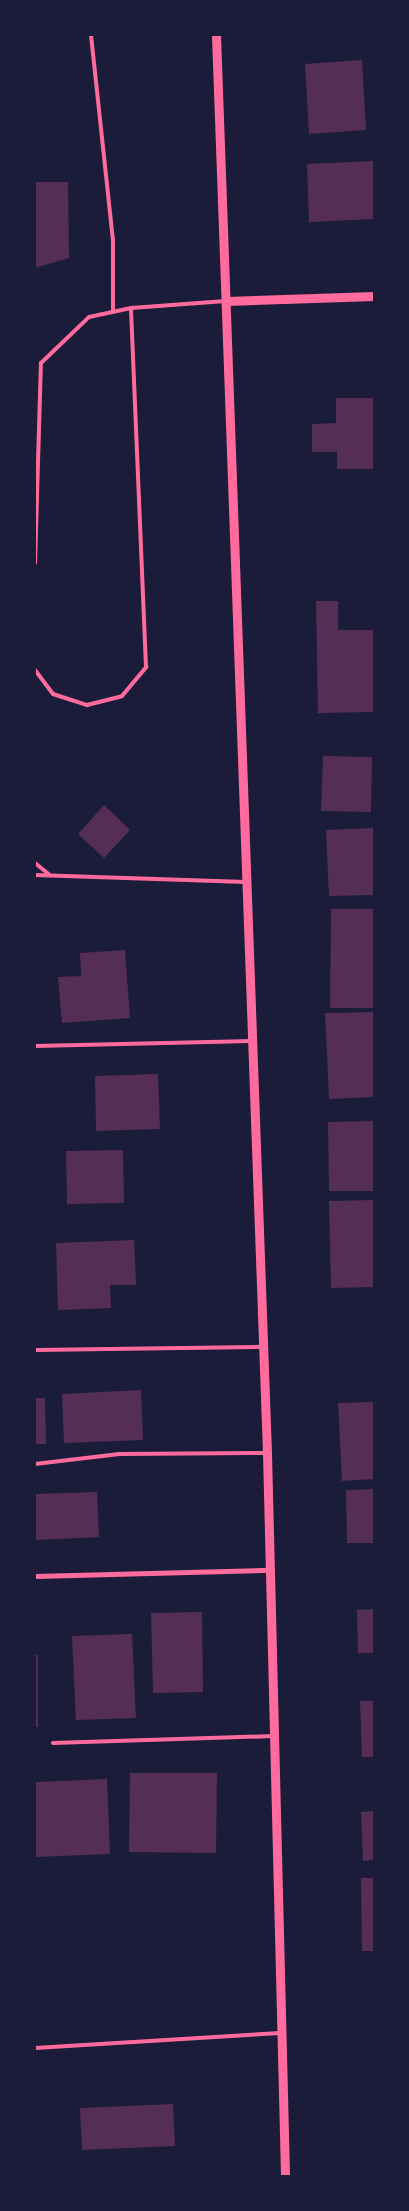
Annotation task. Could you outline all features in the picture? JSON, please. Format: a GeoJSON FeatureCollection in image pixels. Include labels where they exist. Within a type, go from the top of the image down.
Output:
{"type":"FeatureCollection","features":[{"type":"Feature","properties":{"kind":"street"},"geometry":{"type":"LineString","coordinates":[[216,35],[267,1453],[285,2176]]}},
{"type":"Feature","properties":{"kind":"street"},"geometry":{"type":"LineString","coordinates":[[226,301],[374,296]]}},
{"type":"Feature","properties":{"kind":"street"},"geometry":{"type":"LineString","coordinates":[[35,1576],[270,1570]]}},
{"type":"Feature","properties":{"kind":"lane"},"geometry":{"type":"LineString","coordinates":[[91,35],[113,242],[113,312]]}},
{"type":"Feature","properties":{"kind":"lane"},"geometry":{"type":"LineString","coordinates":[[35,563],[41,363],[89,317],[131,308],[226,301]]}},
{"type":"Feature","properties":{"kind":"lane"},"geometry":{"type":"LineString","coordinates":[[35,670],[53,694],[88,704],[122,696],[146,667],[131,308]]}},
{"type":"Feature","properties":{"kind":"lane"},"geometry":{"type":"LineString","coordinates":[[35,863],[50,875]]}},
{"type":"Feature","properties":{"kind":"lane"},"geometry":{"type":"LineString","coordinates":[[35,875],[246,882]]}},
{"type":"Feature","properties":{"kind":"lane"},"geometry":{"type":"LineString","coordinates":[[35,1046],[252,1041]]}},
{"type":"Feature","properties":{"kind":"lane"},"geometry":{"type":"LineString","coordinates":[[35,1350],[263,1347]]}},
{"type":"Feature","properties":{"kind":"lane"},"geometry":{"type":"LineString","coordinates":[[35,1464],[119,1454],[267,1453]]}},
{"type":"Feature","properties":{"kind":"lane"},"geometry":{"type":"LineString","coordinates":[[53,1743],[274,1736]]}},
{"type":"Feature","properties":{"kind":"lane"},"geometry":{"type":"LineString","coordinates":[[35,2048],[281,2034]]}},
{"type":"Feature","properties":{"kind":"building"},"geometry":{"type":"Polygon","coordinates":[[[362,60],[366,130],[309,134],[305,64],[362,60]]]}},
{"type":"Feature","properties":{"kind":"building"},"geometry":{"type":"Polygon","coordinates":[[[374,161],[374,219],[309,222],[307,164],[374,161]]]}},
{"type":"Feature","properties":{"kind":"building"},"geometry":{"type":"Polygon","coordinates":[[[35,182],[68,182],[69,258],[35,268],[35,182]]]}},
{"type":"Feature","properties":{"kind":"building"},"geometry":{"type":"Polygon","coordinates":[[[336,398],[374,398],[374,469],[337,469],[337,452],[312,452],[312,424],[336,423],[336,398]]]}},
{"type":"Feature","properties":{"kind":"building"},"geometry":{"type":"Polygon","coordinates":[[[316,601],[338,601],[338,630],[374,630],[374,712],[318,713],[316,601]]]}},
{"type":"Feature","properties":{"kind":"building"},"geometry":{"type":"Polygon","coordinates":[[[323,756],[372,757],[371,812],[321,811],[323,756]]]}},
{"type":"Feature","properties":{"kind":"building"},"geometry":{"type":"Polygon","coordinates":[[[104,805],[130,830],[104,858],[78,834],[104,805]]]}},
{"type":"Feature","properties":{"kind":"building"},"geometry":{"type":"Polygon","coordinates":[[[374,828],[374,895],[329,896],[326,830],[374,828]]]}},
{"type":"Feature","properties":{"kind":"building"},"geometry":{"type":"Polygon","coordinates":[[[331,909],[374,909],[374,1008],[330,1008],[331,909]]]}},
{"type":"Feature","properties":{"kind":"building"},"geometry":{"type":"Polygon","coordinates":[[[125,950],[130,1018],[62,1023],[58,977],[81,976],[80,953],[125,950]]]}},
{"type":"Feature","properties":{"kind":"building"},"geometry":{"type":"Polygon","coordinates":[[[374,1012],[374,1097],[329,1099],[325,1013],[374,1012]]]}},
{"type":"Feature","properties":{"kind":"building"},"geometry":{"type":"Polygon","coordinates":[[[158,1074],[160,1129],[96,1131],[95,1076],[158,1074]]]}},
{"type":"Feature","properties":{"kind":"building"},"geometry":{"type":"Polygon","coordinates":[[[374,1121],[374,1191],[329,1191],[328,1122],[374,1121]]]}},
{"type":"Feature","properties":{"kind":"building"},"geometry":{"type":"Polygon","coordinates":[[[123,1150],[124,1203],[67,1204],[66,1151],[123,1150]]]}},
{"type":"Feature","properties":{"kind":"building"},"geometry":{"type":"Polygon","coordinates":[[[374,1200],[374,1287],[331,1288],[329,1201],[374,1200]]]}},
{"type":"Feature","properties":{"kind":"building"},"geometry":{"type":"Polygon","coordinates":[[[134,1240],[136,1285],[110,1285],[111,1308],[58,1310],[56,1243],[134,1240]]]}},
{"type":"Feature","properties":{"kind":"building"},"geometry":{"type":"Polygon","coordinates":[[[141,1390],[143,1440],[64,1443],[62,1394],[141,1390]]]}},
{"type":"Feature","properties":{"kind":"building"},"geometry":{"type":"Polygon","coordinates":[[[35,1398],[45,1398],[46,1444],[35,1444],[35,1398]]]}},
{"type":"Feature","properties":{"kind":"building"},"geometry":{"type":"Polygon","coordinates":[[[374,1402],[374,1479],[342,1481],[338,1403],[374,1402]]]}},
{"type":"Feature","properties":{"kind":"building"},"geometry":{"type":"Polygon","coordinates":[[[374,1489],[374,1543],[347,1543],[346,1490],[374,1489]]]}},
{"type":"Feature","properties":{"kind":"building"},"geometry":{"type":"Polygon","coordinates":[[[97,1492],[99,1537],[36,1540],[35,1494],[97,1492]]]}},
{"type":"Feature","properties":{"kind":"building"},"geometry":{"type":"Polygon","coordinates":[[[374,1609],[374,1653],[358,1653],[357,1610],[374,1609]]]}},
{"type":"Feature","properties":{"kind":"building"},"geometry":{"type":"Polygon","coordinates":[[[202,1612],[203,1692],[153,1693],[151,1613],[202,1612]]]}},
{"type":"Feature","properties":{"kind":"building"},"geometry":{"type":"Polygon","coordinates":[[[132,1634],[136,1718],[76,1720],[72,1636],[132,1634]]]}},
{"type":"Feature","properties":{"kind":"building"},"geometry":{"type":"Polygon","coordinates":[[[35,1655],[38,1655],[38,1727],[35,1727],[35,1655]]]}},
{"type":"Feature","properties":{"kind":"building"},"geometry":{"type":"Polygon","coordinates":[[[360,1701],[374,1701],[374,1757],[362,1757],[360,1701]]]}},
{"type":"Feature","properties":{"kind":"building"},"geometry":{"type":"Polygon","coordinates":[[[130,1773],[217,1773],[216,1853],[129,1852],[130,1773]]]}},
{"type":"Feature","properties":{"kind":"building"},"geometry":{"type":"Polygon","coordinates":[[[107,1779],[110,1854],[35,1857],[35,1782],[107,1779]]]}},
{"type":"Feature","properties":{"kind":"building"},"geometry":{"type":"Polygon","coordinates":[[[374,1811],[374,1860],[363,1861],[361,1812],[374,1811]]]}},
{"type":"Feature","properties":{"kind":"building"},"geometry":{"type":"Polygon","coordinates":[[[361,1878],[374,1878],[374,1951],[362,1951],[361,1878]]]}},
{"type":"Feature","properties":{"kind":"building"},"geometry":{"type":"Polygon","coordinates":[[[173,2104],[175,2146],[82,2150],[80,2108],[173,2104]]]}}]}
